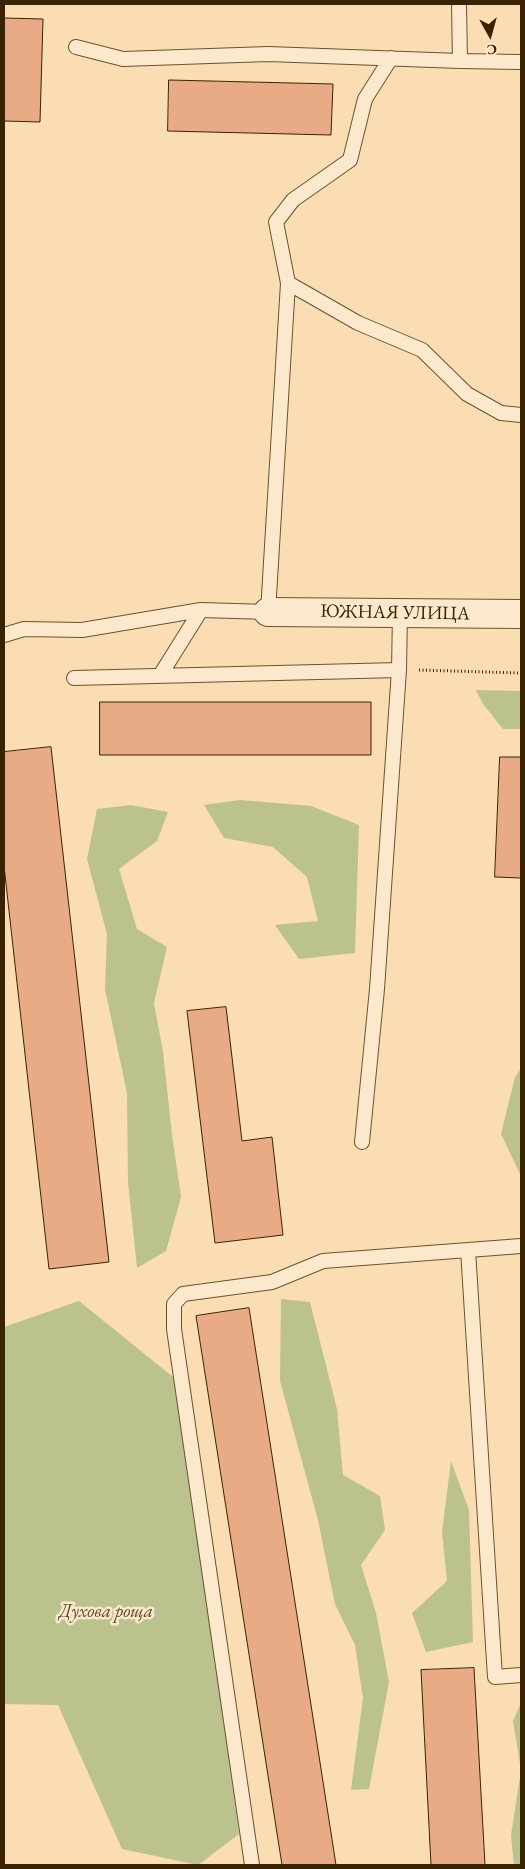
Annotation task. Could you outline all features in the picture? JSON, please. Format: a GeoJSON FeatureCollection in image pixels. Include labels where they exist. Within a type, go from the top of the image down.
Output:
{"type":"FeatureCollection","features":[{"type":"Feature","properties":{"kind":"street","name":"ЮЖНАЯ УЛИЦА"},"geometry":{"type":"LineString","coordinates":[[268,612],[521,614]]}},
{"type":"Feature","properties":{"kind":"lane"},"geometry":{"type":"LineString","coordinates":[[459,4],[460,61]]}},
{"type":"Feature","properties":{"kind":"lane"},"geometry":{"type":"LineString","coordinates":[[76,47],[123,59],[268,54],[521,62]]}},
{"type":"Feature","properties":{"kind":"lane"},"geometry":{"type":"LineString","coordinates":[[4,635],[24,629],[82,630],[201,610],[268,612],[288,283],[276,222],[293,200],[350,160],[365,99],[392,58]]}},
{"type":"Feature","properties":{"kind":"lane"},"geometry":{"type":"LineString","coordinates":[[288,283],[358,324],[422,350],[467,394],[501,413],[521,415]]}},
{"type":"Feature","properties":{"kind":"lane"},"geometry":{"type":"LineString","coordinates":[[160,674],[201,610]]}},
{"type":"Feature","properties":{"kind":"lane"},"geometry":{"type":"LineString","coordinates":[[362,1142],[377,989],[399,670],[400,613]]}},
{"type":"Feature","properties":{"kind":"lane"},"geometry":{"type":"LineString","coordinates":[[74,678],[160,674],[399,670]]}},
{"type":"Feature","properties":{"kind":"lane"},"geometry":{"type":"LineString","coordinates":[[252,1865],[174,1329],[174,1304],[183,1294],[272,1282],[323,1261],[521,1246]]}},
{"type":"Feature","properties":{"kind":"lane"},"geometry":{"type":"LineString","coordinates":[[468,1250],[495,1678],[521,1675]]}},
{"type":"Feature","properties":{"kind":"path"},"geometry":{"type":"LineString","coordinates":[[399,670],[521,672]]}},
{"type":"Feature","properties":{"kind":"green space"},"geometry":{"type":"Polygon","coordinates":[[[476,690],[521,691],[521,729],[503,729],[483,704],[476,690]]]}},
{"type":"Feature","properties":{"kind":"green space"},"geometry":{"type":"Polygon","coordinates":[[[240,800],[311,806],[359,825],[355,953],[299,959],[275,925],[318,921],[307,877],[273,847],[224,838],[204,805],[240,800]]]}},
{"type":"Feature","properties":{"kind":"green space"},"geometry":{"type":"Polygon","coordinates":[[[131,805],[168,812],[157,841],[119,869],[137,929],[167,947],[154,1003],[163,1052],[181,1197],[166,1251],[137,1268],[128,1182],[127,1093],[105,989],[107,934],[87,859],[97,809],[131,805]]]}},
{"type":"Feature","properties":{"kind":"green space"},"geometry":{"type":"Polygon","coordinates":[[[521,1069],[521,1176],[501,1134],[515,1077],[521,1069]]]}},
{"type":"Feature","properties":{"kind":"green space"},"geometry":{"type":"Polygon","coordinates":[[[281,1299],[310,1302],[337,1409],[343,1475],[380,1496],[385,1530],[361,1565],[376,1613],[389,1682],[369,1789],[351,1790],[363,1698],[355,1645],[335,1604],[318,1520],[280,1381],[281,1299]]]}},
{"type":"Feature","properties":{"kind":"green space","name":"Духова роща"},"geometry":{"type":"Polygon","coordinates":[[[79,1301],[178,1381],[239,1834],[198,1865],[122,1849],[58,1705],[4,1704],[4,1327],[79,1301]]]}},
{"type":"Feature","properties":{"kind":"green space"},"geometry":{"type":"Polygon","coordinates":[[[451,1461],[469,1510],[473,1642],[426,1652],[412,1613],[447,1581],[442,1532],[451,1461]]]}},
{"type":"Feature","properties":{"kind":"green space"},"geometry":{"type":"Polygon","coordinates":[[[521,1703],[521,1770],[513,1721],[521,1703]]]}},
{"type":"Feature","properties":{"kind":"green space"},"geometry":{"type":"Polygon","coordinates":[[[521,1770],[521,1865],[514,1865],[511,1835],[521,1770]]]}},
{"type":"Feature","properties":{"kind":"building"},"geometry":{"type":"Polygon","coordinates":[[[4,18],[43,19],[40,122],[4,121],[4,18]]]}},
{"type":"Feature","properties":{"kind":"building"},"geometry":{"type":"Polygon","coordinates":[[[169,80],[333,84],[331,135],[168,131],[169,80]]]}},
{"type":"Feature","properties":{"kind":"building"},"geometry":{"type":"Polygon","coordinates":[[[100,702],[371,702],[371,755],[100,755],[100,702]]]}},
{"type":"Feature","properties":{"kind":"building"},"geometry":{"type":"Polygon","coordinates":[[[51,747],[109,1262],[49,1269],[4,866],[4,752],[51,747]]]}},
{"type":"Feature","properties":{"kind":"building"},"geometry":{"type":"Polygon","coordinates":[[[500,757],[521,757],[521,878],[495,877],[500,757]]]}},
{"type":"Feature","properties":{"kind":"building"},"geometry":{"type":"Polygon","coordinates":[[[226,1007],[242,1141],[272,1137],[283,1235],[215,1243],[187,1011],[226,1007]]]}},
{"type":"Feature","properties":{"kind":"building"},"geometry":{"type":"Polygon","coordinates":[[[249,1308],[336,1865],[282,1865],[196,1316],[249,1308]]]}},
{"type":"Feature","properties":{"kind":"building"},"geometry":{"type":"Polygon","coordinates":[[[474,1668],[485,1865],[431,1865],[421,1670],[474,1668]]]}}]}
